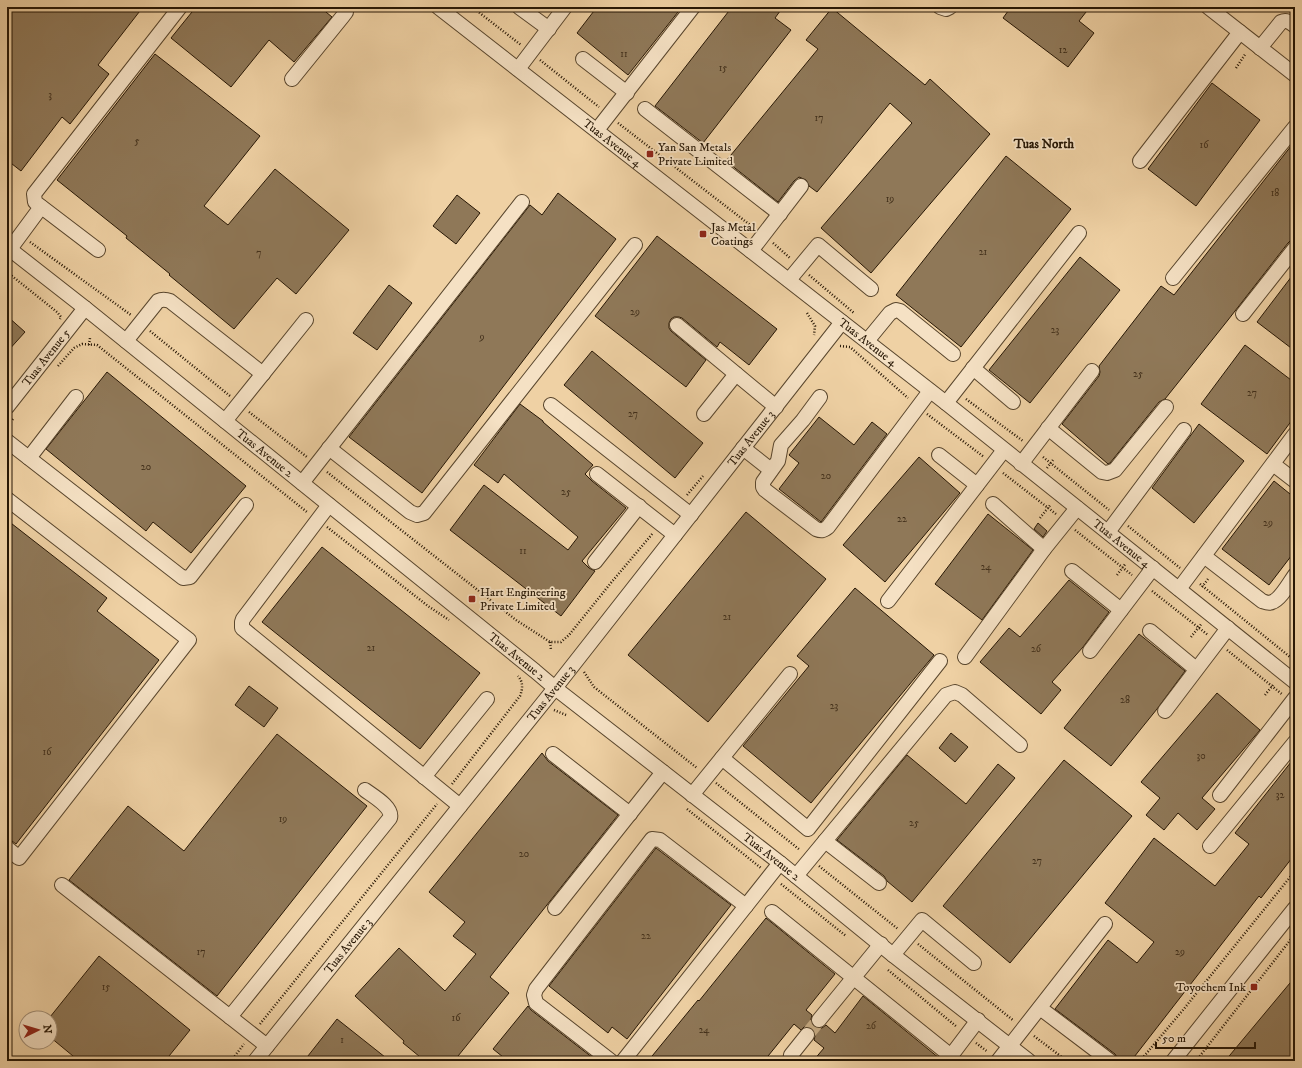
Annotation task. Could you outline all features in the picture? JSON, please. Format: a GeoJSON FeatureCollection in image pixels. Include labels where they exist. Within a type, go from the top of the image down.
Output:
{"type":"FeatureCollection","features":[{"type":"Feature","properties":{"kind":"street"},"geometry":{"type":"LineString","coordinates":[[98,250],[35,202],[34,196],[180,7]]}},
{"type":"Feature","properties":{"kind":"street"},"geometry":{"type":"LineString","coordinates":[[292,79],[343,16],[346,12],[346,7]]}},
{"type":"Feature","properties":{"kind":"street","name":"Tuas Avenue 4"},"geometry":{"type":"LineString","coordinates":[[438,7],[946,403],[1295,682]]}},
{"type":"Feature","properties":{"kind":"street"},"geometry":{"type":"LineString","coordinates":[[519,7],[548,29]]}},
{"type":"Feature","properties":{"kind":"street"},"geometry":{"type":"LineString","coordinates":[[518,69],[565,7]]}},
{"type":"Feature","properties":{"kind":"street"},"geometry":{"type":"LineString","coordinates":[[597,130],[693,7]]}},
{"type":"Feature","properties":{"kind":"street"},"geometry":{"type":"LineString","coordinates":[[940,7],[946,9],[950,7]]}},
{"type":"Feature","properties":{"kind":"street"},"geometry":{"type":"LineString","coordinates":[[1208,7],[1295,75]]}},
{"type":"Feature","properties":{"kind":"street"},"geometry":{"type":"LineString","coordinates":[[1257,45],[1284,20],[1289,21],[1295,26]]}},
{"type":"Feature","properties":{"kind":"street"},"geometry":{"type":"LineString","coordinates":[[1140,161],[1240,32]]}},
{"type":"Feature","properties":{"kind":"street"},"geometry":{"type":"LineString","coordinates":[[583,59],[627,92]]}},
{"type":"Feature","properties":{"kind":"street"},"geometry":{"type":"LineString","coordinates":[[645,109],[780,214]]}},
{"type":"Feature","properties":{"kind":"street"},"geometry":{"type":"LineString","coordinates":[[1173,278],[1294,130]]}},
{"type":"Feature","properties":{"kind":"street"},"geometry":{"type":"LineString","coordinates":[[751,251],[801,186]]}},
{"type":"Feature","properties":{"kind":"street"},"geometry":{"type":"LineString","coordinates":[[302,483],[522,202]]}},
{"type":"Feature","properties":{"kind":"street"},"geometry":{"type":"LineString","coordinates":[[8,248],[41,207]]}},
{"type":"Feature","properties":{"kind":"street"},"geometry":{"type":"LineString","coordinates":[[946,403],[1079,232]]}},
{"type":"Feature","properties":{"kind":"street"},"geometry":{"type":"LineString","coordinates":[[329,448],[410,512],[417,515],[424,513],[635,245]]}},
{"type":"Feature","properties":{"kind":"street"},"geometry":{"type":"LineString","coordinates":[[789,280],[818,245],[872,289]]}},
{"type":"Feature","properties":{"kind":"street","name":"Tuas Avenue 2"},"geometry":{"type":"LineString","coordinates":[[8,248],[85,308],[555,688],[780,863],[893,955],[1029,1061]]}},
{"type":"Feature","properties":{"kind":"street"},"geometry":{"type":"LineString","coordinates":[[1243,314],[1295,248]]}},
{"type":"Feature","properties":{"kind":"street"},"geometry":{"type":"LineString","coordinates":[[126,341],[158,301],[162,299],[170,301],[262,374]]}},
{"type":"Feature","properties":{"kind":"street","name":"Tuas Avenue 5"},"geometry":{"type":"LineString","coordinates":[[12,411],[85,308]]}},
{"type":"Feature","properties":{"kind":"street"},"geometry":{"type":"LineString","coordinates":[[867,341],[890,313],[896,310],[900,311],[953,354]]}},
{"type":"Feature","properties":{"kind":"street"},"geometry":{"type":"LineString","coordinates":[[225,421],[306,320]]}},
{"type":"Feature","properties":{"kind":"street","name":"Tuas Avenue 3"},"geometry":{"type":"LineString","coordinates":[[255,1061],[555,688],[842,322]]}},
{"type":"Feature","properties":{"kind":"street"},"geometry":{"type":"LineString","coordinates":[[677,325],[776,407]]}},
{"type":"Feature","properties":{"kind":"street"},"geometry":{"type":"LineString","coordinates":[[973,368],[1014,402]]}},
{"type":"Feature","properties":{"kind":"street"},"geometry":{"type":"LineString","coordinates":[[1021,464],[1092,371]]}},
{"type":"Feature","properties":{"kind":"street"},"geometry":{"type":"LineString","coordinates":[[704,414],[736,374]]}},
{"type":"Feature","properties":{"kind":"street"},"geometry":{"type":"LineString","coordinates":[[820,397],[803,420],[781,445],[779,460],[763,482],[763,487],[820,531],[828,527],[930,391]]}},
{"type":"Feature","properties":{"kind":"street"},"geometry":{"type":"LineString","coordinates":[[29,458],[76,397]]}},
{"type":"Feature","properties":{"kind":"street"},"geometry":{"type":"LineString","coordinates":[[551,405],[691,515]]}},
{"type":"Feature","properties":{"kind":"street"},"geometry":{"type":"LineString","coordinates":[[1048,428],[1102,472],[1107,473],[1116,470],[1166,407]]}},
{"type":"Feature","properties":{"kind":"street"},"geometry":{"type":"LineString","coordinates":[[1108,532],[1184,430]]}},
{"type":"Feature","properties":{"kind":"street"},"geometry":{"type":"LineString","coordinates":[[1179,589],[1295,434]]}},
{"type":"Feature","properties":{"kind":"street"},"geometry":{"type":"LineString","coordinates":[[7,441],[182,578],[190,577],[246,505]]}},
{"type":"Feature","properties":{"kind":"street"},"geometry":{"type":"LineString","coordinates":[[743,448],[772,470]]}},
{"type":"Feature","properties":{"kind":"street"},"geometry":{"type":"LineString","coordinates":[[888,601],[1004,450]]}},
{"type":"Feature","properties":{"kind":"street"},"geometry":{"type":"LineString","coordinates":[[939,455],[977,485]]}},
{"type":"Feature","properties":{"kind":"street"},"geometry":{"type":"LineString","coordinates":[[1273,464],[1295,481]]}},
{"type":"Feature","properties":{"kind":"street"},"geometry":{"type":"LineString","coordinates":[[597,474],[662,523],[675,535]]}},
{"type":"Feature","properties":{"kind":"street"},"geometry":{"type":"LineString","coordinates":[[7,499],[189,640],[19,858],[7,848]]}},
{"type":"Feature","properties":{"kind":"street"},"geometry":{"type":"LineString","coordinates":[[993,504],[1044,549]]}},
{"type":"Feature","properties":{"kind":"street"},"geometry":{"type":"LineString","coordinates":[[329,505],[243,619],[242,628],[460,806]]}},
{"type":"Feature","properties":{"kind":"street"},"geometry":{"type":"LineString","coordinates":[[595,562],[639,506]]}},
{"type":"Feature","properties":{"kind":"street"},"geometry":{"type":"LineString","coordinates":[[965,657],[1044,549],[1077,508]]}},
{"type":"Feature","properties":{"kind":"street"},"geometry":{"type":"LineString","coordinates":[[1204,556],[1262,602],[1268,603],[1277,599],[1295,575]]}},
{"type":"Feature","properties":{"kind":"street"},"geometry":{"type":"LineString","coordinates":[[1090,651],[1153,568]]}},
{"type":"Feature","properties":{"kind":"street"},"geometry":{"type":"LineString","coordinates":[[1072,571],[1121,610]]}},
{"type":"Feature","properties":{"kind":"street"},"geometry":{"type":"LineString","coordinates":[[1165,711],[1228,628]]}},
{"type":"Feature","properties":{"kind":"street"},"geometry":{"type":"LineString","coordinates":[[1150,631],[1196,669]]}},
{"type":"Feature","properties":{"kind":"street"},"geometry":{"type":"LineString","coordinates":[[722,758],[808,829],[940,661]]}},
{"type":"Feature","properties":{"kind":"street"},"geometry":{"type":"LineString","coordinates":[[692,794],[790,674]]}},
{"type":"Feature","properties":{"kind":"street"},"geometry":{"type":"LineString","coordinates":[[796,876],[946,695],[955,692],[962,695],[1020,745]]}},
{"type":"Feature","properties":{"kind":"street"},"geometry":{"type":"LineString","coordinates":[[1220,795],[1295,698]]}},
{"type":"Feature","properties":{"kind":"street"},"geometry":{"type":"LineString","coordinates":[[424,776],[487,699]]}},
{"type":"Feature","properties":{"kind":"street"},"geometry":{"type":"LineString","coordinates":[[1210,846],[1295,742]]}},
{"type":"Feature","properties":{"kind":"street"},"geometry":{"type":"LineString","coordinates":[[553,754],[630,814]]}},
{"type":"Feature","properties":{"kind":"street"},"geometry":{"type":"LineString","coordinates":[[555,908],[663,772]]}},
{"type":"Feature","properties":{"kind":"street"},"geometry":{"type":"LineString","coordinates":[[230,1017],[390,818],[391,815],[388,808],[365,790]]}},
{"type":"Feature","properties":{"kind":"street"},"geometry":{"type":"LineString","coordinates":[[611,1061],[536,1003],[534,995],[536,989],[652,839],[660,840],[746,906]]}},
{"type":"Feature","properties":{"kind":"street"},"geometry":{"type":"LineString","coordinates":[[825,841],[879,884]]}},
{"type":"Feature","properties":{"kind":"street"},"geometry":{"type":"LineString","coordinates":[[623,1061],[780,863]]}},
{"type":"Feature","properties":{"kind":"street"},"geometry":{"type":"LineString","coordinates":[[62,885],[267,1046]]}},
{"type":"Feature","properties":{"kind":"street"},"geometry":{"type":"LineString","coordinates":[[1173,1061],[1295,908]]}},
{"type":"Feature","properties":{"kind":"street"},"geometry":{"type":"LineString","coordinates":[[772,912],[854,978],[949,1058],[978,1020]]}},
{"type":"Feature","properties":{"kind":"street"},"geometry":{"type":"LineString","coordinates":[[893,955],[922,920],[974,962]]}},
{"type":"Feature","properties":{"kind":"street"},"geometry":{"type":"LineString","coordinates":[[998,1061],[1105,924]]}},
{"type":"Feature","properties":{"kind":"street"},"geometry":{"type":"LineString","coordinates":[[819,1020],[881,944]]}},
{"type":"Feature","properties":{"kind":"street"},"geometry":{"type":"LineString","coordinates":[[1040,1008],[1110,1061]]}},
{"type":"Feature","properties":{"kind":"street"},"geometry":{"type":"LineString","coordinates":[[790,1061],[791,1055],[807,1035]]}},
{"type":"Feature","properties":{"kind":"path"},"geometry":{"type":"LineString","coordinates":[[1236,68],[1257,45]]}},
{"type":"Feature","properties":{"kind":"path"},"geometry":{"type":"LineString","coordinates":[[20,235],[140,323],[239,404],[516,620],[550,642],[561,642],[569,636],[610,584],[662,523]]}},
{"type":"Feature","properties":{"kind":"path"},"geometry":{"type":"LineString","coordinates":[[7,272],[57,312],[61,317],[60,320]]}},
{"type":"Feature","properties":{"kind":"path"},"geometry":{"type":"LineString","coordinates":[[805,309],[815,326],[815,334],[810,340]]}},
{"type":"Feature","properties":{"kind":"path"},"geometry":{"type":"LineString","coordinates":[[89,345],[90,338]]}},
{"type":"Feature","properties":{"kind":"path"},"geometry":{"type":"LineString","coordinates":[[53,372],[74,348],[82,344],[96,345],[428,606],[452,623]]}},
{"type":"Feature","properties":{"kind":"path"},"geometry":{"type":"LineString","coordinates":[[7,427],[12,411]]}},
{"type":"Feature","properties":{"kind":"path"},"geometry":{"type":"LineString","coordinates":[[678,504],[703,475]]}},
{"type":"Feature","properties":{"kind":"path"},"geometry":{"type":"LineString","coordinates":[[1040,518],[1059,494]]}},
{"type":"Feature","properties":{"kind":"path"},"geometry":{"type":"LineString","coordinates":[[550,642],[551,650]]}},
{"type":"Feature","properties":{"kind":"path"},"geometry":{"type":"LineString","coordinates":[[584,667],[585,674],[594,687],[908,937],[1067,1061]]}},
{"type":"Feature","properties":{"kind":"path"},"geometry":{"type":"LineString","coordinates":[[231,1061],[445,793],[520,696],[522,685],[521,679],[517,675]]}},
{"type":"Feature","properties":{"kind":"path"},"geometry":{"type":"LineString","coordinates":[[522,685],[527,684]]}},
{"type":"Feature","properties":{"kind":"path"},"geometry":{"type":"LineString","coordinates":[[1140,1061],[1295,871]]}},
{"type":"Feature","properties":{"kind":"path"},"geometry":{"type":"LineString","coordinates":[[1196,1061],[1295,934]]}},
{"type":"Feature","properties":{"kind":"building"},"geometry":{"type":"Polygon","coordinates":[[[7,7],[143,7],[98,65],[109,74],[70,124],[62,117],[21,171],[7,160],[7,7]]]}},
{"type":"Feature","properties":{"kind":"building"},"geometry":{"type":"Polygon","coordinates":[[[196,7],[320,7],[332,17],[294,62],[269,40],[231,87],[171,38],[196,7]]]}},
{"type":"Feature","properties":{"kind":"building"},"geometry":{"type":"Polygon","coordinates":[[[597,7],[682,7],[628,75],[577,33],[597,7]]]}},
{"type":"Feature","properties":{"kind":"building"},"geometry":{"type":"Polygon","coordinates":[[[732,7],[783,7],[775,18],[791,30],[703,143],[655,106],[732,7]]]}},
{"type":"Feature","properties":{"kind":"building"},"geometry":{"type":"Polygon","coordinates":[[[1011,7],[1090,7],[1079,21],[1094,33],[1068,67],[1003,18],[1011,7]]]}},
{"type":"Feature","properties":{"kind":"building"},"geometry":{"type":"Polygon","coordinates":[[[832,8],[925,85],[930,79],[990,134],[871,273],[821,228],[912,123],[890,103],[817,192],[809,186],[806,180],[799,177],[794,181],[778,202],[726,161],[818,49],[806,40],[832,8]]]}},
{"type":"Feature","properties":{"kind":"building"},"geometry":{"type":"Polygon","coordinates":[[[155,54],[260,136],[204,206],[228,225],[275,169],[349,230],[296,294],[277,278],[234,329],[126,238],[127,236],[57,180],[155,54]]]}},
{"type":"Feature","properties":{"kind":"building"},"geometry":{"type":"Polygon","coordinates":[[[1212,83],[1260,120],[1196,206],[1148,169],[1212,83]]]}},
{"type":"Feature","properties":{"kind":"building"},"geometry":{"type":"Polygon","coordinates":[[[1295,141],[1295,236],[1165,399],[1159,402],[1108,464],[1062,424],[1099,376],[1099,366],[1161,286],[1174,295],[1295,141]]]}},
{"type":"Feature","properties":{"kind":"building"},"geometry":{"type":"Polygon","coordinates":[[[1006,156],[1071,209],[961,347],[896,295],[1006,156]]]}},
{"type":"Feature","properties":{"kind":"building"},"geometry":{"type":"Polygon","coordinates":[[[558,193],[616,239],[422,493],[349,437],[530,205],[542,215],[558,193]]]}},
{"type":"Feature","properties":{"kind":"building"},"geometry":{"type":"Polygon","coordinates":[[[457,195],[480,213],[456,244],[433,226],[457,195]]]}},
{"type":"Feature","properties":{"kind":"building"},"geometry":{"type":"Polygon","coordinates":[[[657,236],[777,329],[749,365],[720,342],[717,347],[682,318],[674,317],[669,323],[669,328],[671,331],[706,360],[686,387],[595,316],[657,236]]]}},
{"type":"Feature","properties":{"kind":"building"},"geometry":{"type":"Polygon","coordinates":[[[1080,257],[1120,290],[1030,403],[989,370],[1080,257]]]}},
{"type":"Feature","properties":{"kind":"building"},"geometry":{"type":"Polygon","coordinates":[[[1295,272],[1295,351],[1257,322],[1295,272]]]}},
{"type":"Feature","properties":{"kind":"building"},"geometry":{"type":"Polygon","coordinates":[[[389,285],[412,303],[377,350],[353,333],[389,285]]]}},
{"type":"Feature","properties":{"kind":"building"},"geometry":{"type":"Polygon","coordinates":[[[7,316],[25,332],[7,352],[7,316]]]}},
{"type":"Feature","properties":{"kind":"building"},"geometry":{"type":"Polygon","coordinates":[[[1245,345],[1295,383],[1295,416],[1267,454],[1201,404],[1245,345]]]}},
{"type":"Feature","properties":{"kind":"building"},"geometry":{"type":"Polygon","coordinates":[[[592,351],[703,443],[675,478],[564,385],[592,351]]]}},
{"type":"Feature","properties":{"kind":"building"},"geometry":{"type":"Polygon","coordinates":[[[107,372],[246,486],[191,553],[153,522],[146,531],[46,449],[107,372]]]}},
{"type":"Feature","properties":{"kind":"building"},"geometry":{"type":"Polygon","coordinates":[[[520,404],[543,421],[593,465],[585,474],[626,508],[582,561],[589,568],[595,571],[561,616],[450,530],[484,485],[568,550],[578,537],[504,474],[498,483],[474,465],[520,404]]]}},
{"type":"Feature","properties":{"kind":"building"},"geometry":{"type":"Polygon","coordinates":[[[819,417],[854,445],[872,422],[887,434],[821,522],[779,489],[799,463],[789,455],[819,417]]]}},
{"type":"Feature","properties":{"kind":"building"},"geometry":{"type":"Polygon","coordinates":[[[1199,424],[1244,461],[1194,523],[1152,488],[1199,424]]]}},
{"type":"Feature","properties":{"kind":"building"},"geometry":{"type":"Polygon","coordinates":[[[919,457],[960,493],[885,582],[843,545],[919,457]]]}},
{"type":"Feature","properties":{"kind":"building"},"geometry":{"type":"Polygon","coordinates":[[[1274,481],[1295,498],[1295,551],[1269,585],[1222,549],[1274,481]]]}},
{"type":"Feature","properties":{"kind":"building"},"geometry":{"type":"Polygon","coordinates":[[[746,512],[826,579],[708,722],[628,655],[746,512]]]}},
{"type":"Feature","properties":{"kind":"building"},"geometry":{"type":"Polygon","coordinates":[[[988,514],[1033,550],[982,620],[935,584],[988,514]]]}},
{"type":"Feature","properties":{"kind":"building"},"geometry":{"type":"Polygon","coordinates":[[[7,520],[107,598],[97,611],[159,660],[16,844],[7,840],[7,520]]]}},
{"type":"Feature","properties":{"kind":"building"},"geometry":{"type":"Polygon","coordinates":[[[1038,523],[1047,531],[1043,537],[1034,529],[1038,523]]]}},
{"type":"Feature","properties":{"kind":"building"},"geometry":{"type":"Polygon","coordinates":[[[322,547],[480,673],[420,749],[262,622],[322,547]]]}},
{"type":"Feature","properties":{"kind":"building"},"geometry":{"type":"Polygon","coordinates":[[[1069,580],[1109,612],[1083,647],[1052,682],[1061,690],[1041,714],[980,662],[1009,628],[1020,637],[1069,580]]]}},
{"type":"Feature","properties":{"kind":"building"},"geometry":{"type":"Polygon","coordinates":[[[855,588],[934,655],[811,803],[743,746],[809,666],[797,656],[855,588]]]}},
{"type":"Feature","properties":{"kind":"building"},"geometry":{"type":"Polygon","coordinates":[[[1139,634],[1185,671],[1157,709],[1111,766],[1064,728],[1139,634]]]}},
{"type":"Feature","properties":{"kind":"building"},"geometry":{"type":"Polygon","coordinates":[[[249,686],[278,708],[264,727],[235,705],[249,686]]]}},
{"type":"Feature","properties":{"kind":"building"},"geometry":{"type":"Polygon","coordinates":[[[1217,693],[1260,730],[1202,798],[1215,809],[1197,830],[1178,813],[1164,830],[1146,815],[1160,798],[1141,782],[1217,693]]]}},
{"type":"Feature","properties":{"kind":"building"},"geometry":{"type":"Polygon","coordinates":[[[951,733],[968,747],[955,762],[939,748],[951,733]]]}},
{"type":"Feature","properties":{"kind":"building"},"geometry":{"type":"Polygon","coordinates":[[[277,734],[367,806],[217,996],[69,880],[128,806],[184,851],[277,734]]]}},
{"type":"Feature","properties":{"kind":"building"},"geometry":{"type":"Polygon","coordinates":[[[542,753],[548,761],[618,815],[490,977],[509,993],[454,1061],[425,1061],[403,1043],[404,1041],[355,996],[399,948],[445,991],[476,954],[453,936],[465,922],[429,892],[542,753]]]}},
{"type":"Feature","properties":{"kind":"building"},"geometry":{"type":"Polygon","coordinates":[[[907,755],[966,804],[998,764],[1015,778],[912,902],[887,881],[884,876],[837,840],[907,755]]]}},
{"type":"Feature","properties":{"kind":"building"},"geometry":{"type":"Polygon","coordinates":[[[1295,757],[1295,854],[1261,898],[1259,896],[1131,1061],[1119,1061],[1115,1054],[1055,1009],[1108,940],[1137,963],[1154,942],[1105,903],[1154,838],[1215,886],[1249,844],[1235,833],[1295,757]]]}},
{"type":"Feature","properties":{"kind":"building"},"geometry":{"type":"Polygon","coordinates":[[[1064,760],[1132,816],[1010,963],[943,906],[1064,760]]]}},
{"type":"Feature","properties":{"kind":"building"},"geometry":{"type":"Polygon","coordinates":[[[656,848],[731,905],[627,1039],[612,1027],[608,1033],[549,986],[656,848]]]}},
{"type":"Feature","properties":{"kind":"building"},"geometry":{"type":"Polygon","coordinates":[[[766,918],[835,974],[806,1010],[812,1015],[811,1023],[813,1026],[822,1028],[826,1025],[835,1033],[863,996],[939,1058],[939,1061],[813,1061],[824,1048],[814,1040],[815,1032],[812,1028],[804,1027],[801,1030],[794,1024],[764,1061],[648,1061],[766,918]]]}},
{"type":"Feature","properties":{"kind":"building"},"geometry":{"type":"Polygon","coordinates":[[[99,956],[190,1030],[165,1061],[79,1061],[58,1044],[58,1010],[56,1010],[99,956]]]}},
{"type":"Feature","properties":{"kind":"building"},"geometry":{"type":"Polygon","coordinates":[[[1295,977],[1295,1061],[1225,1061],[1295,977]]]}},
{"type":"Feature","properties":{"kind":"building"},"geometry":{"type":"Polygon","coordinates":[[[528,1006],[531,1010],[597,1061],[508,1061],[493,1049],[528,1006]]]}},
{"type":"Feature","properties":{"kind":"building"},"geometry":{"type":"Polygon","coordinates":[[[337,1019],[390,1061],[304,1061],[337,1019]]]}},
{"type":"Feature","properties":{"kind":"tunnel"},"geometry":{"type":"LineString","coordinates":[[807,1035],[819,1020]]}},
{"type":"Feature","properties":{"kind":"place","name":"Yan San Metals Private Limited"},"geometry":{"type":"Point","coordinates":[650,154]}},
{"type":"Feature","properties":{"kind":"place","name":"Jas Metal Coatings"},"geometry":{"type":"Point","coordinates":[703,234]}},
{"type":"Feature","properties":{"kind":"place","name":"Hart Engineering Private Limited"},"geometry":{"type":"Point","coordinates":[472,599]}},
{"type":"Feature","properties":{"kind":"place","name":"Toyochem Ink"},"geometry":{"type":"Point","coordinates":[1254,987]}},
{"type":"Feature","properties":{"kind":"district","name":"Tuas North"},"geometry":{"type":"Point","coordinates":[1044,144]}}]}
